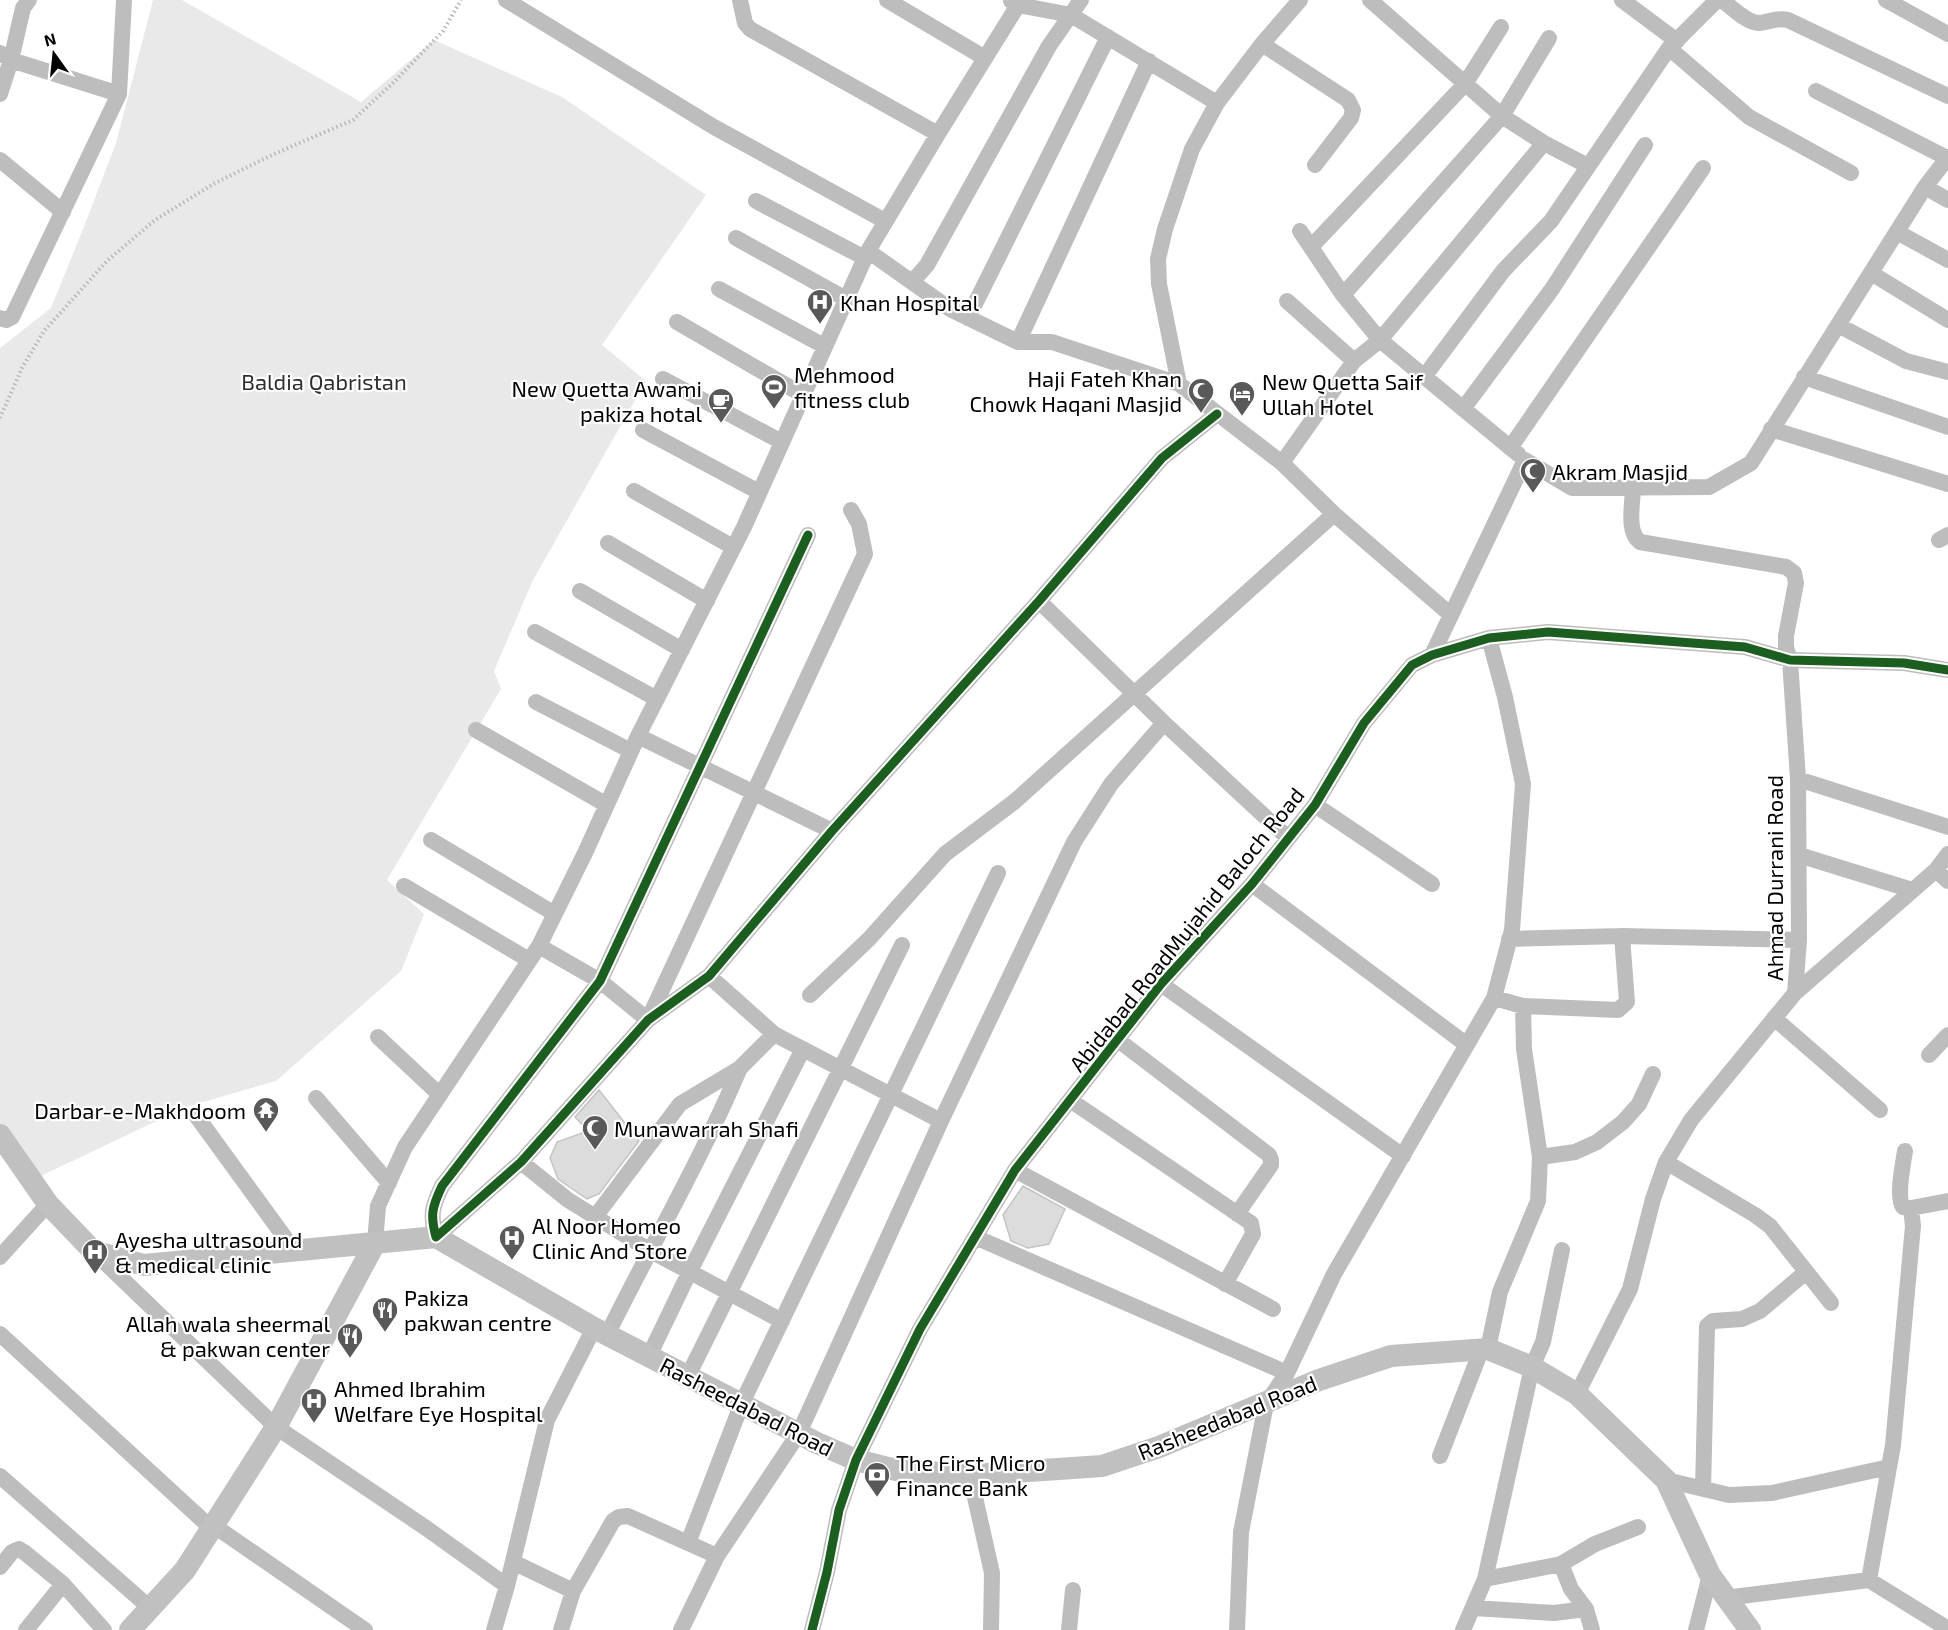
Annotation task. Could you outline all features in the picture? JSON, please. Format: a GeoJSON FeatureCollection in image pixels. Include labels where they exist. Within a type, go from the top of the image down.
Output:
{"type":"FeatureCollection","features":[{"type":"Feature","properties":{"kind":"main road"},"geometry":{"type":"LineString","coordinates":[[0,1135],[48,1204],[93,1251],[144,1265],[436,1237]]}},
{"type":"Feature","properties":{"kind":"main road","name":"Rasheedabad Road"},"geometry":{"type":"LineString","coordinates":[[436,1237],[601,1332],[856,1460],[896,1470],[970,1475],[1102,1466],[1159,1447],[1319,1380],[1391,1356],[1485,1348],[1532,1366],[1577,1394],[1666,1480],[1710,1575],[1750,1630]]}},
{"type":"Feature","properties":{"kind":"main road"},"geometry":{"type":"LineString","coordinates":[[130,1630],[185,1570],[276,1427],[375,1243]]}},
{"type":"Feature","properties":{"kind":"street"},"geometry":{"type":"LineString","coordinates":[[0,94],[6,56],[23,8],[29,0]]}},
{"type":"Feature","properties":{"kind":"street"},"geometry":{"type":"LineString","coordinates":[[0,318],[6,320],[12,317],[119,94],[124,0]]}},
{"type":"Feature","properties":{"kind":"street"},"geometry":{"type":"LineString","coordinates":[[740,0],[745,23],[750,29],[938,134]]}},
{"type":"Feature","properties":{"kind":"street"},"geometry":{"type":"LineString","coordinates":[[886,0],[985,58]]}},
{"type":"Feature","properties":{"kind":"street"},"geometry":{"type":"LineString","coordinates":[[912,282],[927,265],[1049,46],[1081,0]]}},
{"type":"Feature","properties":{"kind":"street"},"geometry":{"type":"LineString","coordinates":[[1179,384],[1159,284],[1158,259],[1166,229],[1192,149],[1217,103],[1262,44],[1300,0]]}},
{"type":"Feature","properties":{"kind":"street"},"geometry":{"type":"LineString","coordinates":[[1370,0],[1502,116],[1588,166]]}},
{"type":"Feature","properties":{"kind":"street"},"geometry":{"type":"LineString","coordinates":[[1622,0],[1749,117],[1851,173]]}},
{"type":"Feature","properties":{"kind":"street"},"geometry":{"type":"LineString","coordinates":[[1424,377],[1503,271],[1551,221],[1673,45],[1717,0]]}},
{"type":"Feature","properties":{"kind":"street"},"geometry":{"type":"LineString","coordinates":[[1722,0],[1751,21],[1760,23],[1781,18],[1788,20],[1948,96]]}},
{"type":"Feature","properties":{"kind":"street"},"geometry":{"type":"LineString","coordinates":[[1886,0],[1948,34]]}},
{"type":"Feature","properties":{"kind":"street"},"geometry":{"type":"LineString","coordinates":[[516,2],[714,127],[885,222]]}},
{"type":"Feature","properties":{"kind":"street"},"geometry":{"type":"LineString","coordinates":[[375,1243],[378,1206],[405,1147],[529,960],[555,914],[635,743],[759,492],[867,254],[985,58],[1013,2],[1071,15],[1217,103]]}},
{"type":"Feature","properties":{"kind":"street"},"geometry":{"type":"LineString","coordinates":[[1311,247],[1466,84],[1501,27]]}},
{"type":"Feature","properties":{"kind":"street"},"geometry":{"type":"LineString","coordinates":[[968,318],[1108,37]]}},
{"type":"Feature","properties":{"kind":"street"},"geometry":{"type":"LineString","coordinates":[[1343,295],[1502,116],[1549,38]]}},
{"type":"Feature","properties":{"kind":"street"},"geometry":{"type":"LineString","coordinates":[[1262,44],[1348,100],[1353,110],[1351,118],[1315,165]]}},
{"type":"Feature","properties":{"kind":"street"},"geometry":{"type":"LineString","coordinates":[[6,56],[119,94]]}},
{"type":"Feature","properties":{"kind":"street"},"geometry":{"type":"LineString","coordinates":[[1018,342],[1149,62]]}},
{"type":"Feature","properties":{"kind":"street"},"geometry":{"type":"LineString","coordinates":[[1300,231],[1343,295],[1380,340],[1525,460],[1572,488],[1709,487],[1751,463],[1925,187],[1948,157],[1816,91]]}},
{"type":"Feature","properties":{"kind":"street"},"geometry":{"type":"LineString","coordinates":[[1282,463],[1354,361],[1380,340],[1544,142]]}},
{"type":"Feature","properties":{"kind":"street"},"geometry":{"type":"LineString","coordinates":[[1463,409],[1552,289],[1645,145]]}},
{"type":"Feature","properties":{"kind":"street"},"geometry":{"type":"LineString","coordinates":[[0,160],[63,212]]}},
{"type":"Feature","properties":{"kind":"street"},"geometry":{"type":"LineString","coordinates":[[1510,448],[1703,168]]}},
{"type":"Feature","properties":{"kind":"street"},"geometry":{"type":"LineString","coordinates":[[1925,187],[1948,200]]}},
{"type":"Feature","properties":{"kind":"street"},"geometry":{"type":"LineString","coordinates":[[756,201],[867,254],[950,309],[1018,342],[1052,342],[1179,384],[1282,463],[1334,514],[1451,615]]}},
{"type":"Feature","properties":{"kind":"street"},"geometry":{"type":"LineString","coordinates":[[1897,231],[1948,260]]}},
{"type":"Feature","properties":{"kind":"street"},"geometry":{"type":"LineString","coordinates":[[736,238],[846,299]]}},
{"type":"Feature","properties":{"kind":"street"},"geometry":{"type":"LineString","coordinates":[[1871,273],[1948,320]]}},
{"type":"Feature","properties":{"kind":"street"},"geometry":{"type":"LineString","coordinates":[[719,289],[824,346]]}},
{"type":"Feature","properties":{"kind":"street"},"geometry":{"type":"LineString","coordinates":[[1287,301],[1354,361]]}},
{"type":"Feature","properties":{"kind":"street"},"geometry":{"type":"LineString","coordinates":[[677,322],[802,395]]}},
{"type":"Feature","properties":{"kind":"street"},"geometry":{"type":"LineString","coordinates":[[1838,325],[1906,361],[1948,372]]}},
{"type":"Feature","properties":{"kind":"street"},"geometry":{"type":"LineString","coordinates":[[1804,377],[1948,427]]}},
{"type":"Feature","properties":{"kind":"street"},"geometry":{"type":"LineString","coordinates":[[663,379],[782,442]]}},
{"type":"Feature","properties":{"kind":"street"},"geometry":{"type":"LineString","coordinates":[[808,535],[600,981],[442,1186],[434,1203],[431,1219],[436,1237],[521,1162],[648,1020],[709,976],[832,831],[1039,601],[1162,458],[1218,414]]}},
{"type":"Feature","properties":{"kind":"street"},"geometry":{"type":"LineString","coordinates":[[1771,429],[1948,484]]}},
{"type":"Feature","properties":{"kind":"street"},"geometry":{"type":"LineString","coordinates":[[644,430],[759,492]]}},
{"type":"Feature","properties":{"kind":"street"},"geometry":{"type":"LineString","coordinates":[[1432,655],[1525,460]]}},
{"type":"Feature","properties":{"kind":"street","name":"Ahmad Durrani Road"},"geometry":{"type":"LineString","coordinates":[[1577,1394],[1630,1289],[1653,1199],[1666,1162],[1691,1120],[1795,993],[1799,940],[1798,779],[1790,660],[1786,647],[1796,583],[1794,573],[1786,567],[1640,542],[1635,538],[1632,530],[1633,487]]}},
{"type":"Feature","properties":{"kind":"street"},"geometry":{"type":"LineString","coordinates":[[634,491],[733,547]]}},
{"type":"Feature","properties":{"kind":"street"},"geometry":{"type":"LineString","coordinates":[[648,1020],[865,554],[859,524],[851,510]]}},
{"type":"Feature","properties":{"kind":"street"},"geometry":{"type":"LineString","coordinates":[[810,995],[869,939],[945,854],[1014,802],[1334,514]]}},
{"type":"Feature","properties":{"kind":"street"},"geometry":{"type":"LineString","coordinates":[[608,543],[706,601]]}},
{"type":"Feature","properties":{"kind":"street"},"geometry":{"type":"LineString","coordinates":[[580,591],[681,650]]}},
{"type":"Feature","properties":{"kind":"street"},"geometry":{"type":"LineString","coordinates":[[1039,601],[1164,723],[1288,838]]}},
{"type":"Feature","properties":{"kind":"street"},"geometry":{"type":"LineString","coordinates":[[535,632],[657,699]]}},
{"type":"Feature","properties":{"kind":"street","name":"Abidabad RoadMujahid Baloch Road"},"geometry":{"type":"LineString","coordinates":[[815,1630],[839,1510],[856,1460],[920,1329],[1015,1170],[1161,984],[1252,884],[1315,805],[1364,723],[1412,665],[1432,655],[1489,638],[1548,632],[1745,647],[1790,660],[1904,663],[1948,670]]}},
{"type":"Feature","properties":{"kind":"street"},"geometry":{"type":"LineString","coordinates":[[1237,1630],[1241,1532],[1266,1404],[1287,1373],[1334,1274],[1494,998],[1512,930],[1523,784],[1505,697],[1489,638]]}},
{"type":"Feature","properties":{"kind":"street"},"geometry":{"type":"LineString","coordinates":[[536,702],[635,743],[700,766],[832,831]]}},
{"type":"Feature","properties":{"kind":"street"},"geometry":{"type":"LineString","coordinates":[[681,1630],[717,1556],[799,1432],[941,1121],[1074,842],[1111,784],[1164,723]]}},
{"type":"Feature","properties":{"kind":"street"},"geometry":{"type":"LineString","coordinates":[[476,729],[607,805]]}},
{"type":"Feature","properties":{"kind":"street"},"geometry":{"type":"LineString","coordinates":[[1798,779],[1948,827]]}},
{"type":"Feature","properties":{"kind":"street"},"geometry":{"type":"LineString","coordinates":[[1315,805],[1432,884]]}},
{"type":"Feature","properties":{"kind":"street"},"geometry":{"type":"LineString","coordinates":[[431,840],[555,914]]}},
{"type":"Feature","properties":{"kind":"street"},"geometry":{"type":"LineString","coordinates":[[1795,993],[1912,890],[1942,876],[1948,854]]}},
{"type":"Feature","properties":{"kind":"street"},"geometry":{"type":"LineString","coordinates":[[1799,855],[1912,890]]}},
{"type":"Feature","properties":{"kind":"street"},"geometry":{"type":"LineString","coordinates":[[688,1543],[742,1403],[998,873]]}},
{"type":"Feature","properties":{"kind":"street"},"geometry":{"type":"LineString","coordinates":[[1252,884],[1467,1045]]}},
{"type":"Feature","properties":{"kind":"street"},"geometry":{"type":"LineString","coordinates":[[404,886],[529,960]]}},
{"type":"Feature","properties":{"kind":"street"},"geometry":{"type":"LineString","coordinates":[[1509,939],[1622,936],[1799,940]]}},
{"type":"Feature","properties":{"kind":"street"},"geometry":{"type":"LineString","coordinates":[[1494,998],[1523,1006],[1618,1011],[1627,1002],[1622,936]]}},
{"type":"Feature","properties":{"kind":"street"},"geometry":{"type":"LineString","coordinates":[[688,1376],[842,1070],[902,945]]}},
{"type":"Feature","properties":{"kind":"street"},"geometry":{"type":"LineString","coordinates":[[538,946],[600,981],[648,1020]]}},
{"type":"Feature","properties":{"kind":"street"},"geometry":{"type":"LineString","coordinates":[[709,976],[774,1034],[941,1121]]}},
{"type":"Feature","properties":{"kind":"street"},"geometry":{"type":"LineString","coordinates":[[1161,984],[1403,1156]]}},
{"type":"Feature","properties":{"kind":"street"},"geometry":{"type":"LineString","coordinates":[[1440,1456],[1485,1348],[1500,1292],[1538,1201],[1540,1157],[1524,1049],[1523,1006]]}},
{"type":"Feature","properties":{"kind":"street"},"geometry":{"type":"LineString","coordinates":[[1774,1018],[1880,1110]]}},
{"type":"Feature","properties":{"kind":"street"},"geometry":{"type":"LineString","coordinates":[[595,1217],[680,1104],[740,1068],[774,1034]]}},
{"type":"Feature","properties":{"kind":"street"},"geometry":{"type":"LineString","coordinates":[[1929,1055],[1948,1035]]}},
{"type":"Feature","properties":{"kind":"street"},"geometry":{"type":"LineString","coordinates":[[378,1037],[440,1095]]}},
{"type":"Feature","properties":{"kind":"street"},"geometry":{"type":"LineString","coordinates":[[1118,1040],[1269,1155],[1271,1165],[1237,1214]]}},
{"type":"Feature","properties":{"kind":"street"},"geometry":{"type":"LineString","coordinates":[[649,1356],[803,1049]]}},
{"type":"Feature","properties":{"kind":"street"},"geometry":{"type":"LineString","coordinates":[[494,1630],[548,1420],[649,1251],[716,1126],[740,1068]]}},
{"type":"Feature","properties":{"kind":"street"},"geometry":{"type":"LineString","coordinates":[[1540,1157],[1575,1152],[1597,1142],[1623,1122],[1640,1104],[1653,1074]]}},
{"type":"Feature","properties":{"kind":"street"},"geometry":{"type":"LineString","coordinates":[[316,1098],[389,1183]]}},
{"type":"Feature","properties":{"kind":"street"},"geometry":{"type":"LineString","coordinates":[[1070,1100],[1251,1223],[1252,1234],[1226,1284]]}},
{"type":"Feature","properties":{"kind":"street"},"geometry":{"type":"LineString","coordinates":[[195,1114],[294,1250]]}},
{"type":"Feature","properties":{"kind":"street"},"geometry":{"type":"LineString","coordinates":[[1905,1152],[1900,1202],[1903,1207],[1911,1208],[1948,1201]]}},
{"type":"Feature","properties":{"kind":"street"},"geometry":{"type":"LineString","coordinates":[[521,1162],[568,1200],[649,1251],[782,1321]]}},
{"type":"Feature","properties":{"kind":"street"},"geometry":{"type":"LineString","coordinates":[[1666,1162],[1755,1215],[1770,1227],[1831,1303]]}},
{"type":"Feature","properties":{"kind":"street"},"geometry":{"type":"LineString","coordinates":[[1015,1170],[1273,1309]]}},
{"type":"Feature","properties":{"kind":"street"},"geometry":{"type":"LineString","coordinates":[[0,1257],[48,1204]]}},
{"type":"Feature","properties":{"kind":"street"},"geometry":{"type":"LineString","coordinates":[[1869,1580],[1893,1445],[1913,1226],[1911,1208]]}},
{"type":"Feature","properties":{"kind":"street"},"geometry":{"type":"LineString","coordinates":[[975,1237],[1287,1373]]}},
{"type":"Feature","properties":{"kind":"street"},"geometry":{"type":"LineString","coordinates":[[1463,1630],[1485,1579],[1532,1366],[1543,1342],[1562,1250]]}},
{"type":"Feature","properties":{"kind":"street"},"geometry":{"type":"LineString","coordinates":[[93,1251],[276,1427],[426,1528],[507,1586]]}},
{"type":"Feature","properties":{"kind":"street"},"geometry":{"type":"LineString","coordinates":[[1703,1489],[1707,1326],[1713,1321],[1742,1319],[1761,1311],[1806,1272]]}},
{"type":"Feature","properties":{"kind":"street"},"geometry":{"type":"LineString","coordinates":[[0,1334],[212,1526],[365,1630]]}},
{"type":"Feature","properties":{"kind":"street"},"geometry":{"type":"LineString","coordinates":[[1666,1480],[1729,1495],[1772,1493],[1889,1467]]}},
{"type":"Feature","properties":{"kind":"street"},"geometry":{"type":"LineString","coordinates":[[970,1475],[992,1573],[991,1630]]}},
{"type":"Feature","properties":{"kind":"street"},"geometry":{"type":"LineString","coordinates":[[0,1476],[150,1608]]}},
{"type":"Feature","properties":{"kind":"street"},"geometry":{"type":"LineString","coordinates":[[561,1630],[573,1591],[613,1521],[619,1517],[628,1516],[717,1556]]}},
{"type":"Feature","properties":{"kind":"street"},"geometry":{"type":"LineString","coordinates":[[1485,1579],[1561,1564],[1595,1544],[1638,1527]]}},
{"type":"Feature","properties":{"kind":"street"},"geometry":{"type":"LineString","coordinates":[[0,1567],[12,1552],[19,1549],[24,1552],[63,1584],[104,1630]]}},
{"type":"Feature","properties":{"kind":"street"},"geometry":{"type":"LineString","coordinates":[[513,1562],[573,1591]]}},
{"type":"Feature","properties":{"kind":"street"},"geometry":{"type":"LineString","coordinates":[[1561,1564],[1571,1589],[1586,1609],[1592,1630]]}},
{"type":"Feature","properties":{"kind":"street"},"geometry":{"type":"LineString","coordinates":[[1696,1630],[1710,1575]]}},
{"type":"Feature","properties":{"kind":"street"},"geometry":{"type":"LineString","coordinates":[[1725,1598],[1869,1580],[1948,1629]]}},
{"type":"Feature","properties":{"kind":"street"},"geometry":{"type":"LineString","coordinates":[[26,1630],[63,1584]]}},
{"type":"Feature","properties":{"kind":"street"},"geometry":{"type":"LineString","coordinates":[[1069,1630],[1073,1590]]}},
{"type":"Feature","properties":{"kind":"street"},"geometry":{"type":"LineString","coordinates":[[1473,1608],[1554,1612],[1586,1609]]}},
{"type":"Feature","properties":{"kind":"path"},"geometry":{"type":"LineString","coordinates":[[0,417],[22,368],[44,331],[107,261],[155,220],[215,183],[274,154],[353,120],[394,82],[443,31],[461,0]]}},
{"type":"Feature","properties":{"kind":"green space","name":"Baldia Qabristan"},"geometry":{"type":"Polygon","coordinates":[[[153,0],[182,0],[361,102],[434,40],[562,97],[706,195],[602,345],[646,381],[532,582],[494,671],[501,689],[387,880],[424,914],[401,971],[276,1081],[186,1107],[26,1183],[0,1148],[0,348],[51,308],[116,143],[153,0]]]}},
{"type":"Feature","properties":{"kind":"building","name":"Munawarrah Shafi"},"geometry":{"type":"Polygon","coordinates":[[[599,1090],[639,1141],[599,1194],[587,1199],[558,1179],[550,1158],[557,1142],[588,1131],[575,1117],[599,1090]]]}},
{"type":"Feature","properties":{"kind":"building"},"geometry":{"type":"Polygon","coordinates":[[[1023,1186],[1065,1209],[1049,1244],[1028,1248],[1011,1241],[1003,1215],[1023,1186]]]}},
{"type":"Feature","properties":{"kind":"cycle path"},"geometry":{"type":"LineString","coordinates":[[808,535],[600,981],[442,1186],[433,1211],[436,1237],[521,1162],[648,1020],[709,976],[832,831],[1039,601],[1162,458],[1217,414]]}},
{"type":"Feature","properties":{"kind":"cycle path"},"geometry":{"type":"LineString","coordinates":[[812,1630],[827,1572],[839,1510],[856,1460],[920,1329],[1015,1170],[1161,984],[1252,884],[1315,805],[1364,723],[1412,665],[1432,655],[1489,638],[1548,632],[1745,647],[1790,660],[1904,663],[1948,670]]}},
{"type":"Feature","properties":{"kind":"place","name":"Khan Hospital"},"geometry":{"type":"Point","coordinates":[820,325]}},
{"type":"Feature","properties":{"kind":"place","name":"Mehmood fitness club"},"geometry":{"type":"Point","coordinates":[774,410]}},
{"type":"Feature","properties":{"kind":"place","name":"Haji Fateh Khan Chowk Haqani Masjid"},"geometry":{"type":"Point","coordinates":[1201,414]}},
{"type":"Feature","properties":{"kind":"place","name":"New Quetta Saif Ullah Hotel"},"geometry":{"type":"Point","coordinates":[1242,417]}},
{"type":"Feature","properties":{"kind":"place","name":"New Quetta Awami pakiza hotal"},"geometry":{"type":"Point","coordinates":[721,424]}},
{"type":"Feature","properties":{"kind":"place","name":"Akram Masjid"},"geometry":{"type":"Point","coordinates":[1533,494]}},
{"type":"Feature","properties":{"kind":"place","name":"Darbar-e-Makhdoom"},"geometry":{"type":"Point","coordinates":[266,1133]}},
{"type":"Feature","properties":{"kind":"place","name":"Munawarrah Shafi"},"geometry":{"type":"Point","coordinates":[595,1151]}},
{"type":"Feature","properties":{"kind":"place","name":"Al Noor Homeo Clinic And Store"},"geometry":{"type":"Point","coordinates":[512,1261]}},
{"type":"Feature","properties":{"kind":"place","name":"Ayesha ultrasound & medical clinic"},"geometry":{"type":"Point","coordinates":[95,1275]}},
{"type":"Feature","properties":{"kind":"place","name":"Pakiza pakwan centre"},"geometry":{"type":"Point","coordinates":[385,1333]}},
{"type":"Feature","properties":{"kind":"place","name":"Allah wala sheermal & pakwan center"},"geometry":{"type":"Point","coordinates":[350,1359]}},
{"type":"Feature","properties":{"kind":"place","name":"Ahmed Ibrahim Welfare Eye Hospital"},"geometry":{"type":"Point","coordinates":[314,1424]}},
{"type":"Feature","properties":{"kind":"place","name":"The First Micro Finance Bank"},"geometry":{"type":"Point","coordinates":[877,1498]}}]}
